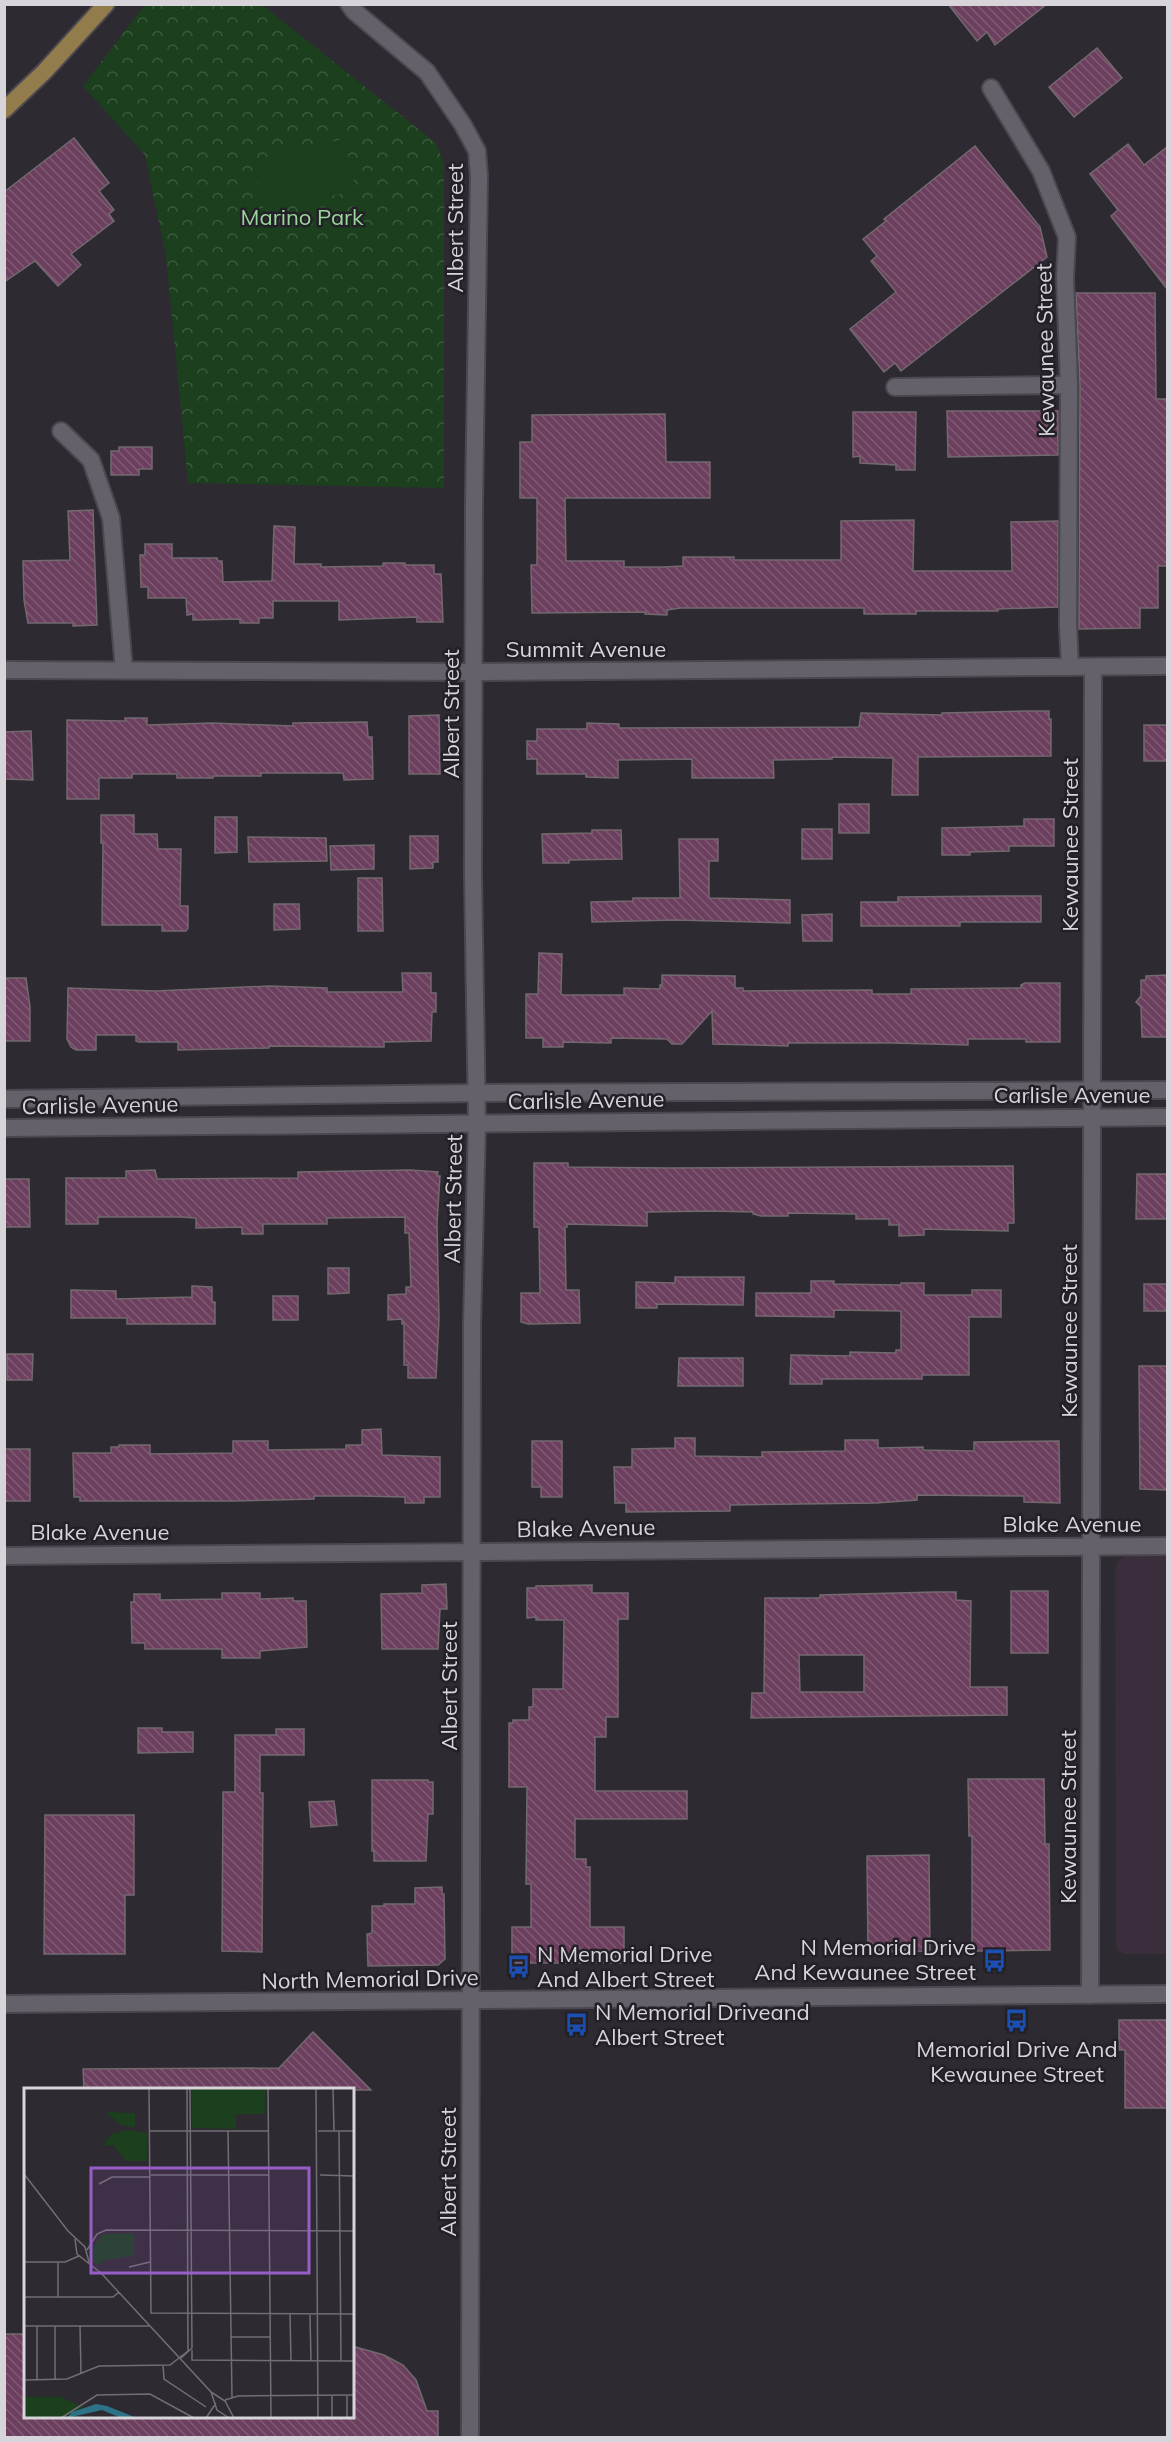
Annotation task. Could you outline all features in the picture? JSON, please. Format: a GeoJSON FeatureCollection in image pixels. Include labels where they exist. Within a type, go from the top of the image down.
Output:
{"type":"FeatureCollection","features":[{"type":"Feature","properties":{"kind":"main road"},"geometry":{"type":"LineString","coordinates":[[4,110],[52,64],[105,4]]}},
{"type":"Feature","properties":{"kind":"street","name":"Albert Street"},"geometry":{"type":"LineString","coordinates":[[336,4],[351,8],[427,72],[463,125],[477,151],[479,220],[474,672],[477,1124],[472,1325],[470,2438]]}},
{"type":"Feature","properties":{"kind":"street","name":"Kewaunee Street"},"geometry":{"type":"LineString","coordinates":[[991,88],[1041,171],[1067,237],[1065,278],[1069,385],[1068,624],[1070,667]]}},
{"type":"Feature","properties":{"kind":"street"},"geometry":{"type":"LineString","coordinates":[[895,387],[1069,385]]}},
{"type":"Feature","properties":{"kind":"street"},"geometry":{"type":"LineString","coordinates":[[61,431],[91,460],[111,518],[124,670]]}},
{"type":"Feature","properties":{"kind":"street","name":"Summit Avenue"},"geometry":{"type":"LineString","coordinates":[[4,670],[474,672],[1167,666]]}},
{"type":"Feature","properties":{"kind":"street","name":"Kewaunee Street"},"geometry":{"type":"LineString","coordinates":[[1090,1995],[1093,667]]}},
{"type":"Feature","properties":{"kind":"street","name":"Carlisle Avenue"},"geometry":{"type":"LineString","coordinates":[[4,1100],[477,1093],[1167,1090]]}},
{"type":"Feature","properties":{"kind":"street"},"geometry":{"type":"LineString","coordinates":[[64,1099],[64,1128]]}},
{"type":"Feature","properties":{"kind":"street","name":"Carlisle Avenue"},"geometry":{"type":"LineString","coordinates":[[4,1128],[1167,1117]]}},
{"type":"Feature","properties":{"kind":"street","name":"Blake Avenue"},"geometry":{"type":"LineString","coordinates":[[4,1556],[1167,1546]]}},
{"type":"Feature","properties":{"kind":"street","name":"North Memorial Drive"},"geometry":{"type":"LineString","coordinates":[[4,2004],[1167,1994]]}},
{"type":"Feature","properties":{"kind":"shaded area"},"geometry":{"type":"Polygon","coordinates":[[[1167,1551],[1167,1954],[1125,1954],[1118,1951],[1116,1946],[1115,1570],[1117,1562],[1129,1553],[1167,1551]]]}},
{"type":"Feature","properties":{"kind":"green space","name":"Marino Park"},"geometry":{"type":"Polygon","coordinates":[[[148,5],[262,5],[436,143],[444,164],[444,488],[188,483],[166,256],[145,155],[83,86],[143,7],[148,5]]]}},
{"type":"Feature","properties":{"kind":"green space"},"geometry":{"type":"Polygon","coordinates":[[[344,139],[356,190],[264,211],[253,161],[344,139]]]}},
{"type":"Feature","properties":{"kind":"building"},"geometry":{"type":"Polygon","coordinates":[[[948,4],[1047,4],[995,45],[987,32],[977,41],[948,4]]]}},
{"type":"Feature","properties":{"kind":"building"},"geometry":{"type":"Polygon","coordinates":[[[1097,48],[1122,78],[1074,117],[1049,87],[1097,48]]]}},
{"type":"Feature","properties":{"kind":"building"},"geometry":{"type":"Polygon","coordinates":[[[74,138],[109,183],[99,191],[114,210],[109,214],[114,221],[71,254],[81,265],[58,286],[35,261],[4,282],[4,192],[74,138]]]}},
{"type":"Feature","properties":{"kind":"building"},"geometry":{"type":"Polygon","coordinates":[[[1128,144],[1144,165],[1167,147],[1167,289],[1111,216],[1118,210],[1090,174],[1128,144]]]}},
{"type":"Feature","properties":{"kind":"building"},"geometry":{"type":"Polygon","coordinates":[[[975,146],[1040,227],[1047,257],[901,371],[895,363],[884,372],[850,329],[896,292],[871,261],[877,256],[863,239],[886,221],[884,219],[975,146]]]}},
{"type":"Feature","properties":{"kind":"building"},"geometry":{"type":"Polygon","coordinates":[[[1076,293],[1155,293],[1156,399],[1167,399],[1167,566],[1158,566],[1158,608],[1140,608],[1140,628],[1079,629],[1080,385],[1076,293]]]}},
{"type":"Feature","properties":{"kind":"building"},"geometry":{"type":"Polygon","coordinates":[[[947,411],[1058,411],[1058,455],[948,457],[947,411]]]}},
{"type":"Feature","properties":{"kind":"building"},"geometry":{"type":"Polygon","coordinates":[[[853,412],[916,412],[915,470],[896,470],[896,465],[860,463],[860,456],[853,457],[853,412]]]}},
{"type":"Feature","properties":{"kind":"building"},"geometry":{"type":"Polygon","coordinates":[[[665,414],[666,462],[710,462],[710,498],[565,498],[566,561],[624,561],[624,567],[664,567],[683,566],[683,557],[734,557],[734,560],[841,560],[841,521],[914,520],[913,571],[1012,571],[1011,522],[1058,521],[1058,607],[998,609],[998,611],[916,611],[916,614],[864,614],[864,608],[680,608],[667,610],[667,615],[645,614],[646,612],[532,613],[531,565],[537,565],[537,498],[520,498],[520,442],[532,442],[532,415],[665,414]]]}},
{"type":"Feature","properties":{"kind":"building"},"geometry":{"type":"Polygon","coordinates":[[[119,447],[152,447],[152,469],[139,469],[139,475],[111,475],[111,451],[119,451],[119,447]]]}},
{"type":"Feature","properties":{"kind":"building"},"geometry":{"type":"Polygon","coordinates":[[[93,510],[97,625],[28,623],[24,600],[23,561],[70,560],[68,511],[93,510]]]}},
{"type":"Feature","properties":{"kind":"building"},"geometry":{"type":"Polygon","coordinates":[[[274,526],[295,527],[294,564],[321,564],[321,567],[383,566],[383,563],[434,565],[434,574],[441,574],[443,622],[417,622],[417,617],[339,620],[339,601],[273,601],[273,618],[259,618],[259,623],[240,623],[240,619],[193,620],[193,614],[187,615],[186,598],[148,598],[148,587],[141,587],[140,555],[145,555],[145,544],[172,544],[172,558],[217,558],[218,561],[222,561],[223,582],[272,581],[274,526]]]}},
{"type":"Feature","properties":{"kind":"building"},"geometry":{"type":"Polygon","coordinates":[[[1049,711],[1051,756],[918,757],[918,795],[892,795],[893,758],[832,757],[832,759],[773,760],[774,778],[692,778],[692,759],[618,760],[618,778],[586,777],[586,774],[537,774],[537,759],[527,759],[527,741],[537,741],[537,729],[587,729],[587,723],[619,724],[619,728],[859,727],[861,713],[942,715],[942,713],[1049,711]]]}},
{"type":"Feature","properties":{"kind":"building"},"geometry":{"type":"Polygon","coordinates":[[[439,715],[440,774],[409,774],[409,716],[439,715]]]}},
{"type":"Feature","properties":{"kind":"building"},"geometry":{"type":"Polygon","coordinates":[[[125,718],[147,718],[147,725],[212,723],[293,726],[293,723],[367,722],[368,737],[372,737],[373,779],[344,780],[343,773],[261,773],[261,776],[213,776],[213,778],[177,778],[177,774],[132,774],[132,778],[99,778],[99,799],[67,799],[67,720],[125,721],[125,718]]]}},
{"type":"Feature","properties":{"kind":"building"},"geometry":{"type":"Polygon","coordinates":[[[1144,725],[1167,725],[1167,759],[1165,761],[1144,761],[1144,725]]]}},
{"type":"Feature","properties":{"kind":"building"},"geometry":{"type":"Polygon","coordinates":[[[31,731],[33,780],[4,779],[4,732],[31,731]]]}},
{"type":"Feature","properties":{"kind":"building"},"geometry":{"type":"Polygon","coordinates":[[[839,804],[869,804],[869,833],[839,833],[839,804]]]}},
{"type":"Feature","properties":{"kind":"building"},"geometry":{"type":"Polygon","coordinates":[[[101,815],[134,815],[134,834],[157,834],[158,849],[181,849],[180,906],[188,906],[186,931],[162,931],[162,925],[102,925],[101,815]]]}},
{"type":"Feature","properties":{"kind":"building"},"geometry":{"type":"Polygon","coordinates":[[[215,817],[237,817],[237,852],[215,853],[215,817]]]}},
{"type":"Feature","properties":{"kind":"building"},"geometry":{"type":"Polygon","coordinates":[[[1024,819],[1054,819],[1054,846],[1009,846],[1009,851],[942,855],[942,828],[1024,826],[1024,819]]]}},
{"type":"Feature","properties":{"kind":"building"},"geometry":{"type":"Polygon","coordinates":[[[802,829],[832,829],[832,859],[802,859],[802,829]]]}},
{"type":"Feature","properties":{"kind":"building"},"geometry":{"type":"Polygon","coordinates":[[[592,830],[621,830],[622,859],[543,863],[542,834],[592,833],[592,830]]]}},
{"type":"Feature","properties":{"kind":"building"},"geometry":{"type":"Polygon","coordinates":[[[410,836],[438,836],[438,862],[433,862],[433,868],[410,869],[410,836]]]}},
{"type":"Feature","properties":{"kind":"building"},"geometry":{"type":"Polygon","coordinates":[[[248,837],[326,838],[327,861],[249,862],[248,837]]]}},
{"type":"Feature","properties":{"kind":"building"},"geometry":{"type":"Polygon","coordinates":[[[679,839],[718,839],[718,861],[709,861],[709,898],[790,900],[790,923],[676,920],[592,922],[591,902],[633,901],[633,898],[680,898],[679,839]]]}},
{"type":"Feature","properties":{"kind":"building"},"geometry":{"type":"Polygon","coordinates":[[[374,845],[374,869],[331,870],[330,846],[374,845]]]}},
{"type":"Feature","properties":{"kind":"building"},"geometry":{"type":"Polygon","coordinates":[[[358,878],[382,878],[383,931],[358,931],[358,878]]]}},
{"type":"Feature","properties":{"kind":"building"},"geometry":{"type":"Polygon","coordinates":[[[1041,896],[1041,922],[960,922],[960,926],[861,926],[861,902],[898,902],[898,897],[1041,896]]]}},
{"type":"Feature","properties":{"kind":"building"},"geometry":{"type":"Polygon","coordinates":[[[274,904],[299,904],[300,929],[274,930],[274,904]]]}},
{"type":"Feature","properties":{"kind":"building"},"geometry":{"type":"Polygon","coordinates":[[[832,914],[832,941],[803,941],[802,915],[832,914]]]}},
{"type":"Feature","properties":{"kind":"building"},"geometry":{"type":"Polygon","coordinates":[[[539,953],[562,954],[561,994],[563,995],[624,995],[624,988],[660,989],[662,975],[735,976],[735,988],[743,988],[743,991],[872,990],[872,994],[911,994],[911,989],[1021,988],[1021,985],[1025,983],[1060,983],[1060,1042],[1026,1042],[1026,1039],[968,1039],[968,1045],[713,1044],[712,1011],[682,1044],[672,1044],[667,1039],[611,1038],[611,1043],[563,1042],[563,1047],[543,1047],[543,1038],[526,1038],[526,994],[538,994],[539,953]]]}},
{"type":"Feature","properties":{"kind":"building"},"geometry":{"type":"Polygon","coordinates":[[[402,973],[431,973],[431,993],[436,993],[436,1012],[432,1012],[431,1041],[384,1042],[384,1047],[269,1046],[269,1048],[178,1050],[178,1042],[139,1042],[136,1041],[136,1035],[96,1035],[96,1050],[76,1050],[71,1047],[67,1039],[68,988],[155,991],[270,986],[327,988],[327,992],[403,992],[402,973]]]}},
{"type":"Feature","properties":{"kind":"building"},"geometry":{"type":"Polygon","coordinates":[[[1167,975],[1167,1037],[1142,1037],[1141,1007],[1136,1002],[1141,996],[1141,980],[1146,980],[1146,976],[1167,975]]]}},
{"type":"Feature","properties":{"kind":"building"},"geometry":{"type":"Polygon","coordinates":[[[4,978],[26,978],[30,1007],[30,1041],[4,1041],[4,978]]]}},
{"type":"Feature","properties":{"kind":"building"},"geometry":{"type":"Polygon","coordinates":[[[534,1163],[568,1163],[568,1167],[669,1168],[1013,1166],[1014,1223],[1008,1223],[1008,1231],[924,1229],[924,1235],[899,1236],[899,1225],[889,1225],[889,1219],[856,1219],[856,1214],[788,1213],[788,1216],[761,1216],[753,1212],[647,1212],[647,1226],[567,1224],[565,1227],[566,1290],[579,1290],[580,1323],[528,1324],[521,1322],[521,1293],[540,1293],[539,1227],[534,1227],[534,1163]]]}},
{"type":"Feature","properties":{"kind":"building"},"geometry":{"type":"Polygon","coordinates":[[[155,1170],[157,1179],[298,1178],[298,1172],[410,1170],[438,1172],[437,1176],[440,1176],[437,1223],[439,1319],[436,1378],[408,1378],[408,1365],[404,1365],[404,1324],[402,1324],[402,1319],[388,1320],[388,1295],[406,1294],[406,1287],[411,1287],[409,1233],[405,1233],[405,1217],[327,1218],[327,1224],[263,1224],[263,1234],[242,1234],[242,1227],[196,1228],[196,1218],[181,1217],[98,1217],[98,1224],[66,1224],[66,1178],[126,1178],[126,1171],[155,1170]]]}},
{"type":"Feature","properties":{"kind":"building"},"geometry":{"type":"Polygon","coordinates":[[[1137,1174],[1167,1174],[1167,1219],[1136,1219],[1137,1174]]]}},
{"type":"Feature","properties":{"kind":"building"},"geometry":{"type":"Polygon","coordinates":[[[4,1179],[29,1179],[30,1227],[4,1227],[4,1179]]]}},
{"type":"Feature","properties":{"kind":"building"},"geometry":{"type":"Polygon","coordinates":[[[328,1268],[349,1268],[349,1293],[328,1294],[328,1268]]]}},
{"type":"Feature","properties":{"kind":"building"},"geometry":{"type":"Polygon","coordinates":[[[675,1277],[744,1277],[743,1305],[657,1304],[657,1308],[636,1308],[636,1282],[675,1283],[675,1277]]]}},
{"type":"Feature","properties":{"kind":"building"},"geometry":{"type":"Polygon","coordinates":[[[811,1281],[834,1281],[834,1284],[924,1283],[924,1295],[972,1295],[972,1290],[1001,1290],[1001,1317],[969,1317],[969,1375],[922,1375],[922,1379],[822,1379],[822,1384],[790,1384],[791,1355],[850,1356],[850,1352],[896,1353],[896,1350],[901,1350],[901,1311],[834,1310],[834,1317],[756,1316],[756,1293],[811,1293],[811,1281]]]}},
{"type":"Feature","properties":{"kind":"building"},"geometry":{"type":"Polygon","coordinates":[[[1144,1284],[1167,1284],[1167,1311],[1144,1311],[1144,1284]]]}},
{"type":"Feature","properties":{"kind":"building"},"geometry":{"type":"Polygon","coordinates":[[[192,1286],[212,1287],[215,1324],[127,1324],[127,1318],[71,1318],[71,1290],[116,1291],[116,1299],[192,1297],[192,1286]]]}},
{"type":"Feature","properties":{"kind":"building"},"geometry":{"type":"Polygon","coordinates":[[[273,1296],[298,1296],[298,1320],[273,1320],[273,1296]]]}},
{"type":"Feature","properties":{"kind":"building"},"geometry":{"type":"Polygon","coordinates":[[[7,1354],[33,1354],[32,1380],[7,1380],[7,1354]]]}},
{"type":"Feature","properties":{"kind":"building"},"geometry":{"type":"Polygon","coordinates":[[[679,1358],[743,1358],[743,1386],[678,1386],[679,1358]]]}},
{"type":"Feature","properties":{"kind":"building"},"geometry":{"type":"Polygon","coordinates":[[[1139,1366],[1167,1366],[1167,1490],[1140,1489],[1139,1366]]]}},
{"type":"Feature","properties":{"kind":"building"},"geometry":{"type":"Polygon","coordinates":[[[381,1429],[382,1455],[440,1457],[440,1497],[424,1497],[424,1503],[405,1503],[405,1497],[360,1496],[314,1496],[314,1499],[233,1501],[80,1501],[80,1497],[74,1497],[73,1453],[111,1453],[111,1447],[119,1447],[119,1445],[150,1445],[150,1454],[233,1453],[233,1441],[268,1441],[268,1450],[346,1449],[346,1445],[362,1445],[362,1430],[381,1429]]]}},
{"type":"Feature","properties":{"kind":"building"},"geometry":{"type":"Polygon","coordinates":[[[675,1438],[695,1438],[695,1456],[762,1457],[762,1452],[845,1451],[845,1440],[878,1440],[878,1448],[923,1447],[923,1450],[974,1451],[974,1442],[1059,1441],[1060,1503],[1024,1502],[1024,1496],[917,1495],[917,1500],[876,1503],[730,1505],[730,1511],[626,1512],[626,1503],[615,1503],[614,1467],[632,1467],[632,1449],[675,1448],[675,1438]]]}},
{"type":"Feature","properties":{"kind":"building"},"geometry":{"type":"Polygon","coordinates":[[[532,1441],[562,1441],[562,1497],[541,1497],[541,1487],[532,1487],[532,1441]]]}},
{"type":"Feature","properties":{"kind":"building"},"geometry":{"type":"Polygon","coordinates":[[[4,1449],[30,1449],[30,1501],[4,1501],[4,1449]]]}},
{"type":"Feature","properties":{"kind":"building"},"geometry":{"type":"Polygon","coordinates":[[[446,1584],[447,1609],[440,1609],[438,1649],[382,1649],[381,1594],[422,1593],[422,1585],[446,1584]]]}},
{"type":"Feature","properties":{"kind":"building"},"geometry":{"type":"Polygon","coordinates":[[[592,1585],[592,1593],[628,1593],[628,1619],[618,1619],[618,1717],[606,1717],[606,1737],[595,1737],[595,1791],[687,1791],[687,1819],[575,1819],[575,1859],[586,1859],[586,1867],[590,1867],[590,1927],[624,1927],[624,1963],[512,1963],[512,1927],[531,1927],[531,1884],[526,1884],[527,1787],[509,1787],[509,1723],[513,1723],[513,1720],[529,1720],[529,1707],[533,1707],[533,1689],[563,1689],[564,1620],[527,1618],[527,1588],[592,1585]]]}},
{"type":"Feature","properties":{"kind":"building"},"geometry":{"type":"Polygon","coordinates":[[[1011,1591],[1048,1591],[1048,1653],[1011,1653],[1011,1591]]]}},
{"type":"Feature","properties":{"kind":"building"},"geometry":{"type":"Polygon","coordinates":[[[956,1592],[956,1600],[971,1601],[970,1687],[1007,1687],[1007,1715],[751,1718],[752,1693],[764,1693],[765,1598],[820,1598],[820,1595],[956,1592]],[[799,1655],[800,1692],[864,1692],[864,1655],[799,1655]]]}},
{"type":"Feature","properties":{"kind":"building"},"geometry":{"type":"Polygon","coordinates":[[[222,1593],[260,1593],[260,1599],[293,1598],[293,1601],[306,1601],[307,1647],[260,1651],[260,1658],[222,1658],[222,1649],[145,1649],[145,1643],[132,1643],[131,1602],[134,1602],[134,1594],[160,1594],[160,1600],[222,1599],[222,1593]]]}},
{"type":"Feature","properties":{"kind":"building"},"geometry":{"type":"Polygon","coordinates":[[[138,1728],[162,1728],[162,1732],[193,1732],[193,1752],[138,1753],[138,1728]]]}},
{"type":"Feature","properties":{"kind":"building"},"geometry":{"type":"Polygon","coordinates":[[[276,1729],[304,1729],[304,1755],[260,1755],[260,1793],[263,1793],[262,1952],[222,1951],[223,1792],[235,1792],[235,1735],[276,1735],[276,1729]]]}},
{"type":"Feature","properties":{"kind":"building"},"geometry":{"type":"Polygon","coordinates":[[[968,1779],[1044,1779],[1045,1844],[1049,1844],[1050,1950],[972,1951],[972,1836],[969,1836],[968,1779]]]}},
{"type":"Feature","properties":{"kind":"building"},"geometry":{"type":"Polygon","coordinates":[[[372,1780],[428,1780],[428,1782],[433,1782],[433,1814],[428,1814],[426,1861],[374,1861],[372,1780]]]}},
{"type":"Feature","properties":{"kind":"building"},"geometry":{"type":"Polygon","coordinates":[[[334,1801],[337,1825],[311,1827],[309,1802],[334,1801]]]}},
{"type":"Feature","properties":{"kind":"building"},"geometry":{"type":"Polygon","coordinates":[[[45,1815],[134,1815],[134,1895],[125,1895],[125,1954],[44,1954],[45,1815]]]}},
{"type":"Feature","properties":{"kind":"building"},"geometry":{"type":"Polygon","coordinates":[[[929,1855],[930,1951],[868,1952],[867,1856],[929,1855]]]}},
{"type":"Feature","properties":{"kind":"building"},"geometry":{"type":"Polygon","coordinates":[[[442,1887],[445,1959],[438,1965],[368,1966],[367,1934],[372,1933],[372,1906],[415,1904],[415,1888],[442,1887]]]}},
{"type":"Feature","properties":{"kind":"building"},"geometry":{"type":"Polygon","coordinates":[[[1119,2020],[1167,2020],[1167,2108],[1125,2108],[1125,2050],[1119,2050],[1119,2020]]]}},
{"type":"Feature","properties":{"kind":"building"},"geometry":{"type":"Polygon","coordinates":[[[313,2032],[371,2090],[354,2090],[354,2088],[84,2088],[83,2069],[279,2068],[313,2032]]]}},
{"type":"Feature","properties":{"kind":"building"},"geometry":{"type":"Polygon","coordinates":[[[4,2334],[24,2334],[24,2418],[354,2418],[354,2347],[384,2355],[403,2365],[416,2380],[427,2411],[438,2411],[438,2438],[4,2438],[4,2334]]]}},
{"type":"Feature","properties":{"kind":"place","name":"N Memorial Drive And Kewaunee Street"},"geometry":{"type":"Point","coordinates":[994,1960]}},
{"type":"Feature","properties":{"kind":"place","name":"N Memorial Drive And Albert Street"},"geometry":{"type":"Point","coordinates":[519,1967]}},
{"type":"Feature","properties":{"kind":"place","name":"Memorial Drive And Kewaunee Street"},"geometry":{"type":"Point","coordinates":[1017,2020]}},
{"type":"Feature","properties":{"kind":"place","name":"N Memorial Driveand Albert Street"},"geometry":{"type":"Point","coordinates":[577,2025]}}]}
